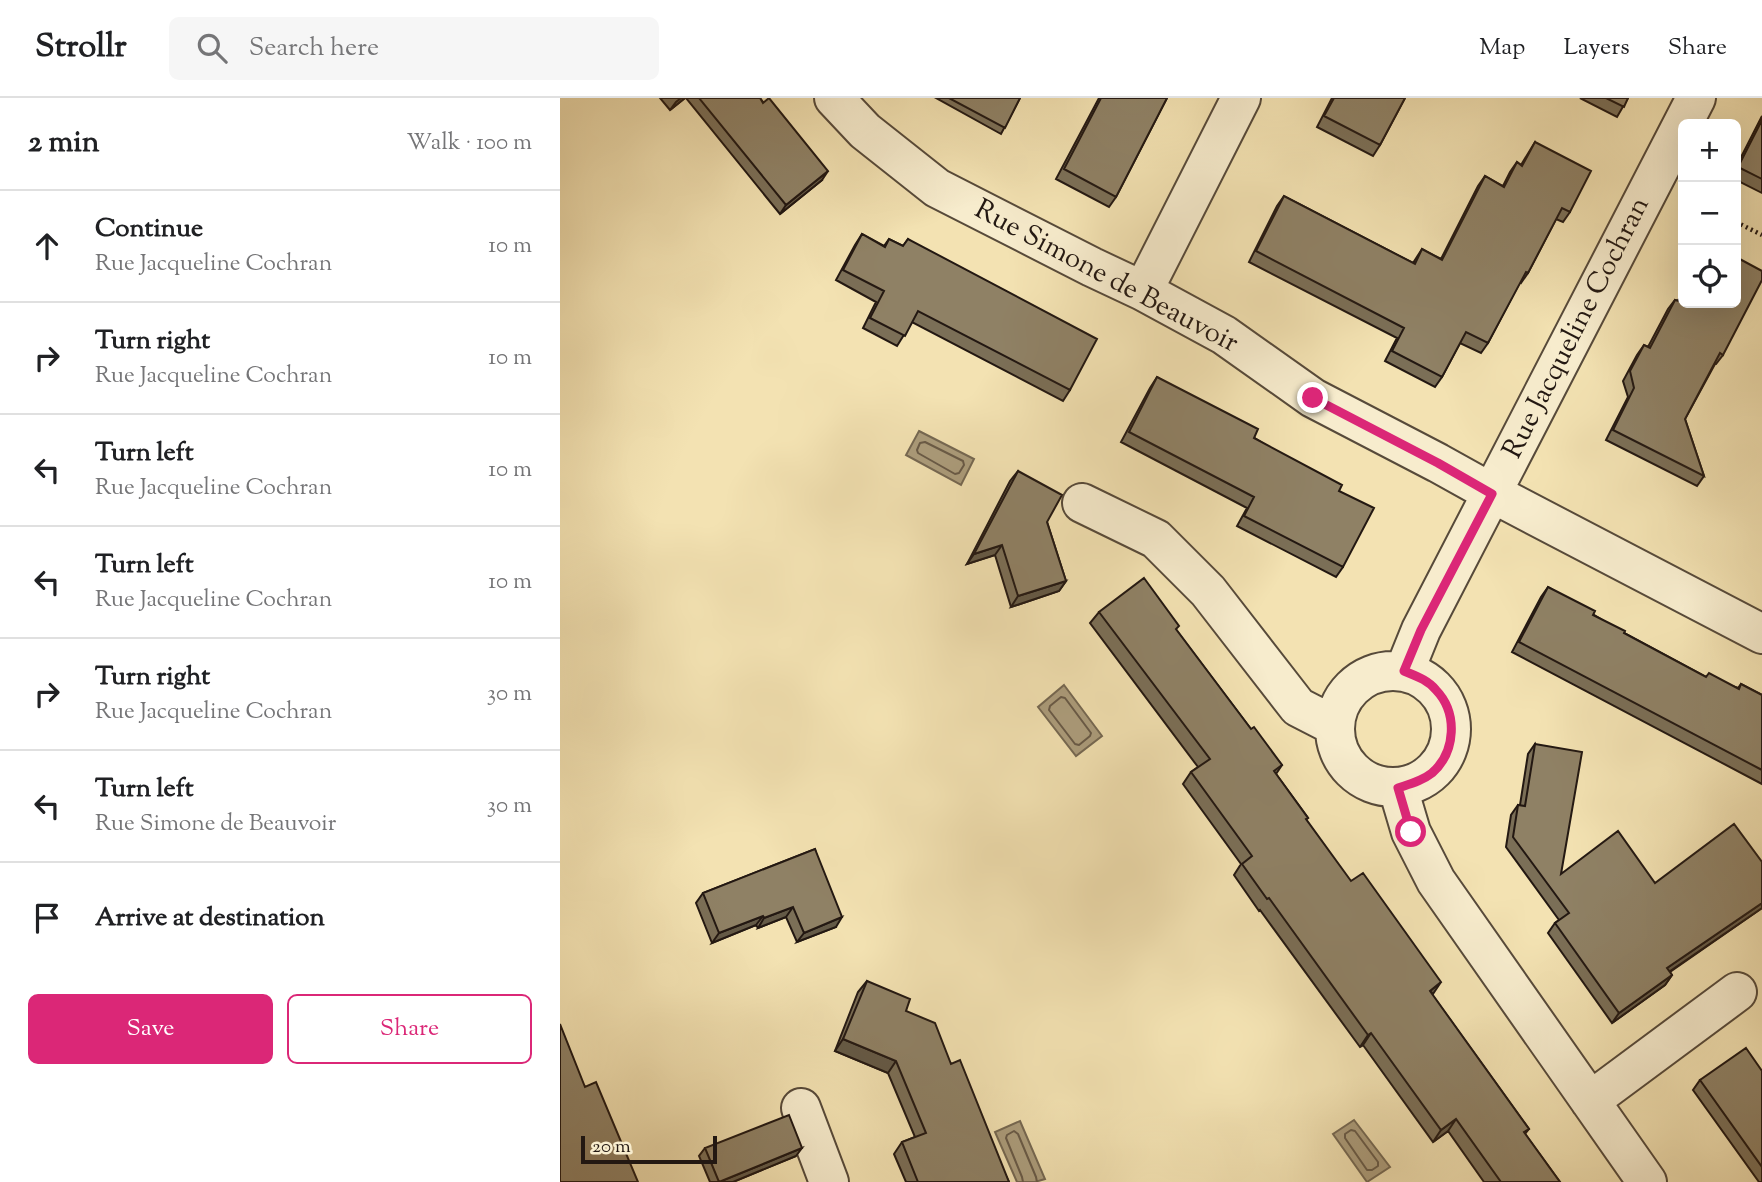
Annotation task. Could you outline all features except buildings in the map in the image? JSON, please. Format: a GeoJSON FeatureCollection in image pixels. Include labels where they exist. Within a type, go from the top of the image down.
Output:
{"type":"FeatureCollection","features":[{"type":"Feature","properties":{"kind":"street","name":"Rue Simone de Beauvoir"},"geometry":{"type":"LineString","coordinates":[[834,98],[864,131],[937,188],[1143,291],[1224,335],[1313,398],[1762,634]]}},
{"type":"Feature","properties":{"kind":"street"},"geometry":{"type":"LineString","coordinates":[[1143,291],[1241,98]]}},
{"type":"Feature","properties":{"kind":"street","name":"Rue Jacqueline Cochran"},"geometry":{"type":"LineString","coordinates":[[1404,671],[1421,630],[1696,98]]}},
{"type":"Feature","properties":{"kind":"street"},"geometry":{"type":"LineString","coordinates":[[1082,503],[1156,539],[1208,591],[1298,707],[1335,726]]}},
{"type":"Feature","properties":{"kind":"street"},"geometry":{"type":"LineString","coordinates":[[1384,671],[1404,671],[1421,678],[1436,689],[1446,705],[1452,723],[1451,742],[1444,759],[1432,773],[1416,783],[1398,788],[1378,786],[1360,777],[1346,763],[1337,745],[1335,726],[1339,706],[1349,690],[1365,678],[1384,671]]}},
{"type":"Feature","properties":{"kind":"street"},"geometry":{"type":"LineString","coordinates":[[1398,788],[1411,832],[1436,881],[1647,1182]]}},
{"type":"Feature","properties":{"kind":"street"},"geometry":{"type":"LineString","coordinates":[[1590,1101],[1737,992]]}},
{"type":"Feature","properties":{"kind":"street"},"geometry":{"type":"LineString","coordinates":[[801,1108],[829,1182]]}},
{"type":"Feature","properties":{"kind":"path"},"geometry":{"type":"LineString","coordinates":[[1741,224],[1762,235]]}},
{"type":"Feature","properties":{"kind":"water"},"geometry":{"type":"Polygon","coordinates":[[[919,431],[974,459],[961,485],[906,455],[919,431]]]}},
{"type":"Feature","properties":{"kind":"water"},"geometry":{"type":"Polygon","coordinates":[[[1064,685],[1102,736],[1076,756],[1038,707],[1064,685]]]}},
{"type":"Feature","properties":{"kind":"water"},"geometry":{"type":"Polygon","coordinates":[[[1354,1120],[1390,1167],[1367,1182],[1333,1134],[1354,1120]]]}},
{"type":"Feature","properties":{"kind":"water"},"geometry":{"type":"Polygon","coordinates":[[[1020,1121],[1045,1179],[1017,1182],[995,1132],[1020,1121]]]}},
{"type":"Feature","properties":{"kind":"route"},"geometry":{"type":"LineString","coordinates":[[1313,398],[1492,494],[1421,630],[1404,671],[1421,678],[1436,689],[1446,705],[1452,723],[1451,742],[1444,759],[1432,773],[1416,783],[1398,788],[1411,832]]}}]}
